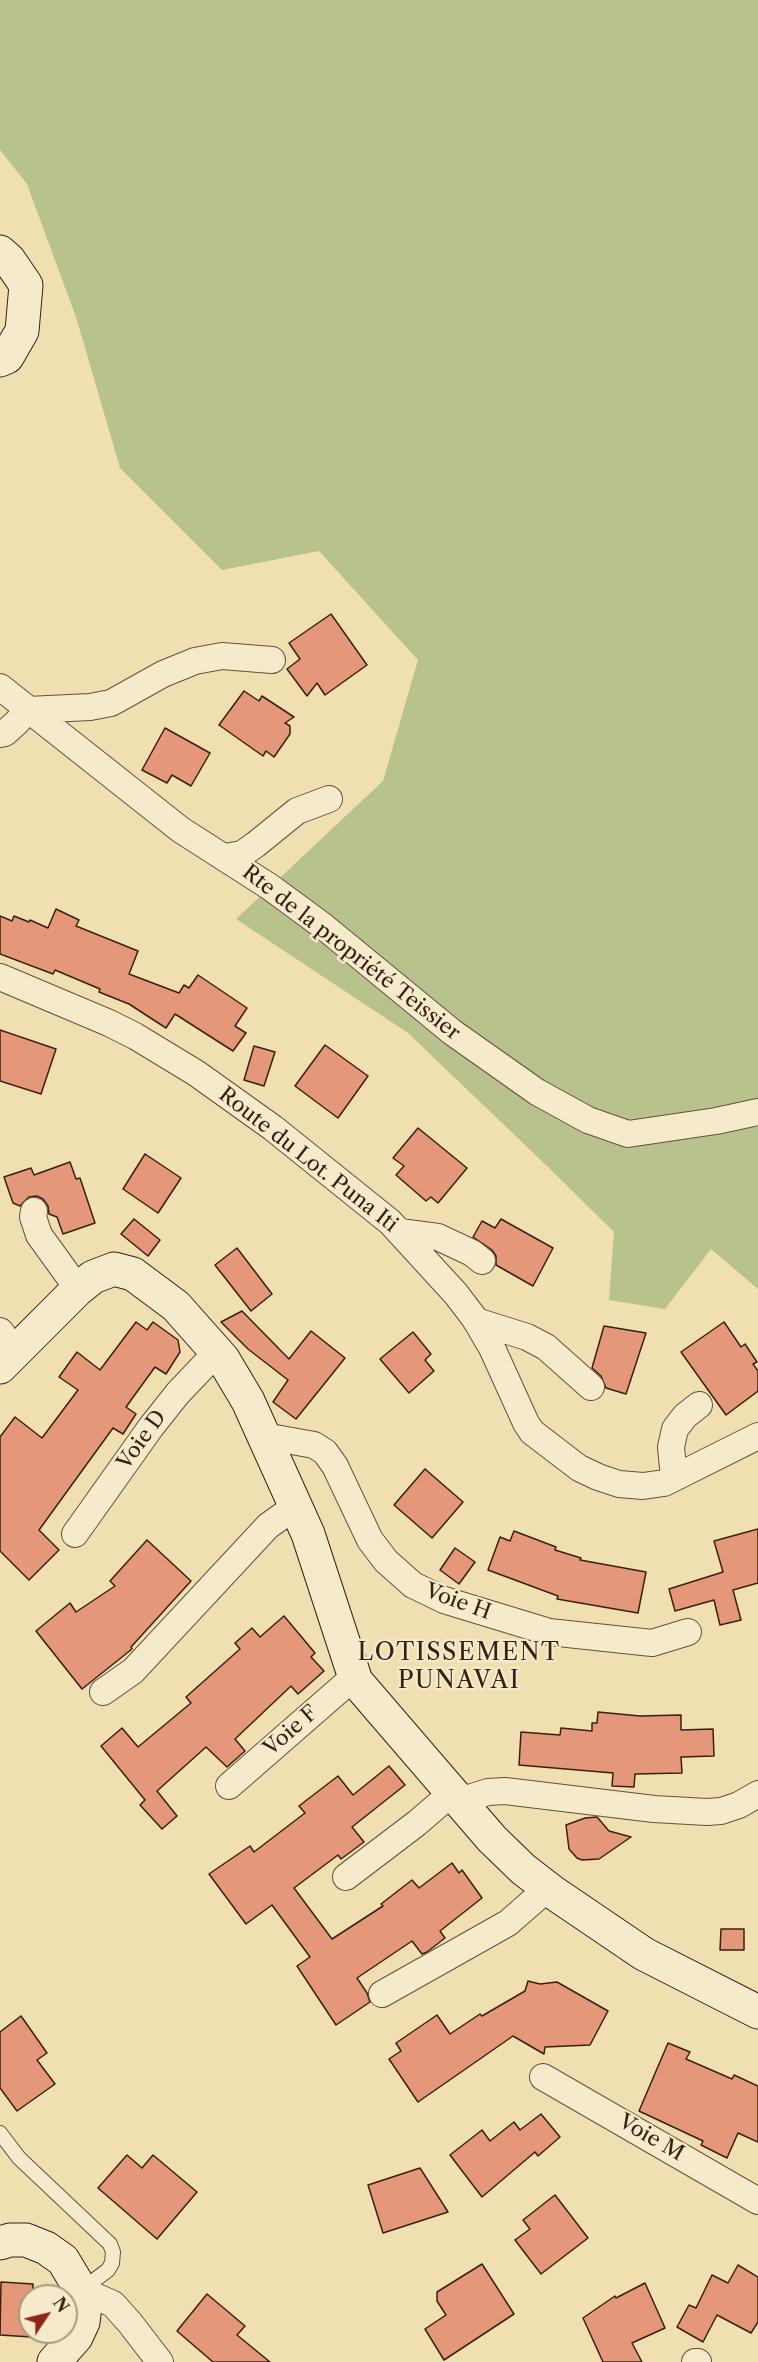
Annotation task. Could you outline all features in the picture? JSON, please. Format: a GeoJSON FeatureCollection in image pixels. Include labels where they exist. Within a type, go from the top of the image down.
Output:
{"type":"FeatureCollection","features":[{"type":"Feature","properties":{"kind":"main road"},"geometry":{"type":"LineString","coordinates":[[0,252],[9,260],[26,285],[22,331],[7,357],[0,360]]}},
{"type":"Feature","properties":{"kind":"main road"},"geometry":{"type":"LineString","coordinates":[[5,1350],[93,1277],[114,1269],[133,1274],[176,1306],[217,1352],[248,1401],[296,1506],[315,1556],[354,1677],[492,1839],[523,1869],[644,1954],[758,2013]]}},
{"type":"Feature","properties":{"kind":"main road"},"geometry":{"type":"LineString","coordinates":[[0,2243],[10,2240],[26,2240],[46,2248],[63,2260],[81,2290],[85,2306],[83,2322],[76,2337],[54,2362]]}},
{"type":"Feature","properties":{"kind":"street"},"geometry":{"type":"LineString","coordinates":[[0,734],[16,723],[28,710],[90,707],[111,703],[163,674],[195,661],[222,656],[272,660]]}},
{"type":"Feature","properties":{"kind":"street","name":"Rte de la propriété Teissier"},"geometry":{"type":"LineString","coordinates":[[0,687],[181,830],[270,887],[323,926],[452,1032],[537,1092],[588,1120],[628,1134],[716,1121],[758,1112]]}},
{"type":"Feature","properties":{"kind":"street"},"geometry":{"type":"LineString","coordinates":[[225,857],[242,854],[297,811],[329,799]]}},
{"type":"Feature","properties":{"kind":"street","name":"Route du Lot. Puna Iti"},"geometry":{"type":"LineString","coordinates":[[0,977],[118,1027],[196,1073],[233,1098],[327,1170],[400,1232],[456,1294],[492,1348],[526,1423],[548,1445],[579,1468],[620,1484],[643,1486],[664,1483],[758,1436]]}},
{"type":"Feature","properties":{"kind":"street"},"geometry":{"type":"LineString","coordinates":[[34,1211],[33,1217],[39,1235],[78,1289]]}},
{"type":"Feature","properties":{"kind":"street"},"geometry":{"type":"LineString","coordinates":[[400,1232],[438,1236],[472,1253],[482,1261]]}},
{"type":"Feature","properties":{"kind":"street"},"geometry":{"type":"LineString","coordinates":[[476,1321],[527,1337],[546,1347],[591,1387]]}},
{"type":"Feature","properties":{"kind":"street","name":"Voie D"},"geometry":{"type":"LineString","coordinates":[[75,1534],[151,1427],[178,1393],[217,1352]]}},
{"type":"Feature","properties":{"kind":"street"},"geometry":{"type":"LineString","coordinates":[[674,1477],[671,1447],[675,1428],[685,1416],[699,1406]]}},
{"type":"Feature","properties":{"kind":"street","name":"Voie H"},"geometry":{"type":"LineString","coordinates":[[264,1436],[314,1445],[325,1452],[335,1466],[370,1540],[386,1561],[413,1585],[444,1600],[549,1632],[652,1643],[688,1632]]}},
{"type":"Feature","properties":{"kind":"street"},"geometry":{"type":"LineString","coordinates":[[103,1692],[133,1671],[268,1526],[296,1506]]}},
{"type":"Feature","properties":{"kind":"street","name":"Voie F"},"geometry":{"type":"LineString","coordinates":[[229,1786],[354,1677]]}},
{"type":"Feature","properties":{"kind":"street"},"geometry":{"type":"LineString","coordinates":[[346,1877],[417,1823],[457,1797],[472,1797],[488,1792],[505,1791],[654,1809],[707,1812],[721,1811],[739,1805],[758,1794]]}},
{"type":"Feature","properties":{"kind":"street"},"geometry":{"type":"LineString","coordinates":[[381,1994],[508,1923],[548,1888]]}},
{"type":"Feature","properties":{"kind":"street","name":"Voie M"},"geometry":{"type":"LineString","coordinates":[[543,2077],[758,2201]]}},
{"type":"Feature","properties":{"kind":"street"},"geometry":{"type":"LineString","coordinates":[[81,2290],[113,2304],[130,2322],[160,2362]]}},
{"type":"Feature","properties":{"kind":"lane"},"geometry":{"type":"LineString","coordinates":[[0,2133],[19,2158],[110,2244],[113,2252],[108,2270],[81,2290]]}},
{"type":"Feature","properties":{"kind":"green space"},"geometry":{"type":"Polygon","coordinates":[[[0,0],[758,0],[758,1289],[711,1249],[665,1309],[609,1300],[614,1232],[408,1033],[236,919],[383,781],[418,660],[319,551],[222,570],[120,468],[77,320],[27,184],[0,150],[0,0]]]}},
{"type":"Feature","properties":{"kind":"building"},"geometry":{"type":"Polygon","coordinates":[[[331,614],[367,665],[325,695],[317,683],[307,696],[287,669],[300,659],[289,643],[331,614]]]}},
{"type":"Feature","properties":{"kind":"building"},"geometry":{"type":"Polygon","coordinates":[[[244,691],[259,701],[262,696],[294,717],[285,723],[290,726],[290,734],[274,757],[266,751],[263,756],[219,725],[244,691]]]}},
{"type":"Feature","properties":{"kind":"building"},"geometry":{"type":"Polygon","coordinates":[[[165,728],[210,753],[191,786],[172,775],[167,783],[142,770],[165,728]]]}},
{"type":"Feature","properties":{"kind":"building"},"geometry":{"type":"Polygon","coordinates":[[[56,909],[79,920],[76,926],[138,951],[129,974],[179,993],[184,985],[189,988],[198,975],[247,1008],[235,1026],[246,1033],[233,1051],[175,1014],[166,1028],[129,1004],[99,992],[100,989],[55,970],[53,974],[0,954],[0,916],[12,921],[14,916],[29,922],[30,920],[48,928],[56,909]]]}},
{"type":"Feature","properties":{"kind":"building"},"geometry":{"type":"Polygon","coordinates":[[[0,1030],[56,1049],[41,1094],[0,1081],[0,1030]]]}},
{"type":"Feature","properties":{"kind":"building"},"geometry":{"type":"Polygon","coordinates":[[[325,1045],[368,1076],[338,1118],[295,1086],[325,1045]]]}},
{"type":"Feature","properties":{"kind":"building"},"geometry":{"type":"Polygon","coordinates":[[[254,1046],[275,1052],[264,1086],[244,1080],[254,1046]]]}},
{"type":"Feature","properties":{"kind":"building"},"geometry":{"type":"Polygon","coordinates":[[[418,1128],[467,1168],[438,1203],[431,1197],[426,1201],[396,1175],[404,1166],[393,1158],[418,1128]]]}},
{"type":"Feature","properties":{"kind":"building"},"geometry":{"type":"Polygon","coordinates":[[[145,1154],[181,1178],[158,1213],[123,1189],[145,1154]]]}},
{"type":"Feature","properties":{"kind":"building"},"geometry":{"type":"Polygon","coordinates":[[[70,1162],[76,1179],[80,1178],[95,1223],[63,1234],[57,1217],[49,1214],[48,1206],[43,1199],[37,1196],[29,1197],[20,1206],[13,1203],[4,1177],[31,1168],[34,1175],[70,1162]]]}},
{"type":"Feature","properties":{"kind":"building"},"geometry":{"type":"Polygon","coordinates":[[[134,1219],[160,1240],[148,1256],[121,1234],[134,1219]]]}},
{"type":"Feature","properties":{"kind":"building"},"geometry":{"type":"Polygon","coordinates":[[[501,1219],[553,1248],[533,1286],[496,1265],[496,1256],[492,1250],[473,1237],[482,1221],[495,1228],[501,1219]]]}},
{"type":"Feature","properties":{"kind":"building"},"geometry":{"type":"Polygon","coordinates":[[[237,1248],[272,1294],[251,1311],[215,1265],[237,1248]]]}},
{"type":"Feature","properties":{"kind":"building"},"geometry":{"type":"Polygon","coordinates":[[[242,1311],[289,1359],[311,1331],[345,1358],[296,1419],[273,1402],[288,1380],[248,1349],[221,1322],[242,1311]]]}},
{"type":"Feature","properties":{"kind":"building"},"geometry":{"type":"Polygon","coordinates":[[[136,1322],[147,1330],[153,1322],[178,1340],[180,1352],[166,1374],[155,1367],[126,1407],[136,1414],[123,1434],[113,1428],[39,1530],[59,1550],[29,1580],[0,1551],[0,1437],[15,1417],[42,1438],[78,1390],[59,1377],[77,1352],[100,1370],[136,1322]]]}},
{"type":"Feature","properties":{"kind":"building"},"geometry":{"type":"Polygon","coordinates":[[[724,1322],[741,1347],[745,1344],[757,1362],[753,1364],[758,1371],[758,1391],[726,1415],[681,1352],[724,1322]]]}},
{"type":"Feature","properties":{"kind":"building"},"geometry":{"type":"Polygon","coordinates":[[[604,1326],[646,1333],[626,1394],[606,1388],[601,1376],[592,1368],[604,1326]]]}},
{"type":"Feature","properties":{"kind":"building"},"geometry":{"type":"Polygon","coordinates":[[[413,1332],[431,1354],[425,1360],[434,1371],[409,1393],[380,1359],[413,1332]]]}},
{"type":"Feature","properties":{"kind":"building"},"geometry":{"type":"Polygon","coordinates":[[[425,1469],[463,1502],[432,1538],[394,1505],[425,1469]]]}},
{"type":"Feature","properties":{"kind":"building"},"geometry":{"type":"Polygon","coordinates":[[[758,1529],[758,1583],[733,1590],[741,1620],[720,1625],[714,1600],[675,1611],[669,1589],[723,1572],[714,1541],[758,1529]]]}},
{"type":"Feature","properties":{"kind":"building"},"geometry":{"type":"Polygon","coordinates":[[[514,1531],[556,1547],[555,1550],[581,1558],[580,1560],[646,1572],[638,1613],[557,1599],[558,1596],[488,1570],[500,1537],[510,1541],[514,1531]]]}},
{"type":"Feature","properties":{"kind":"building"},"geometry":{"type":"Polygon","coordinates":[[[147,1540],[191,1581],[131,1647],[132,1649],[82,1689],[36,1631],[70,1603],[76,1612],[115,1586],[110,1581],[147,1540]]]}},
{"type":"Feature","properties":{"kind":"building"},"geometry":{"type":"Polygon","coordinates":[[[455,1548],[475,1562],[459,1584],[440,1570],[455,1548]]]}},
{"type":"Feature","properties":{"kind":"building"},"geometry":{"type":"Polygon","coordinates":[[[284,1616],[315,1653],[311,1657],[324,1671],[298,1694],[291,1686],[235,1739],[245,1751],[227,1767],[206,1747],[157,1791],[177,1816],[162,1829],[140,1805],[145,1800],[101,1746],[122,1728],[138,1747],[191,1703],[186,1697],[240,1649],[235,1643],[252,1628],[260,1637],[284,1616]]]}},
{"type":"Feature","properties":{"kind":"building"},"geometry":{"type":"Polygon","coordinates":[[[598,1712],[640,1716],[681,1715],[681,1730],[713,1729],[714,1756],[681,1757],[682,1773],[635,1774],[634,1787],[612,1786],[613,1773],[519,1765],[521,1732],[560,1735],[561,1728],[592,1731],[592,1723],[597,1723],[598,1712]]]}},
{"type":"Feature","properties":{"kind":"building"},"geometry":{"type":"Polygon","coordinates":[[[389,1766],[405,1785],[352,1827],[364,1842],[341,1859],[338,1855],[294,1888],[332,1939],[383,1906],[381,1904],[412,1880],[419,1888],[452,1863],[459,1873],[462,1870],[482,1898],[440,1931],[445,1938],[427,1952],[422,1954],[412,1941],[357,1978],[370,2002],[336,2025],[297,1966],[310,1957],[272,1905],[246,1924],[209,1874],[250,1846],[254,1852],[305,1813],[299,1806],[338,1776],[353,1795],[389,1766]]]}},
{"type":"Feature","properties":{"kind":"building"},"geometry":{"type":"Polygon","coordinates":[[[597,1817],[609,1831],[631,1837],[599,1859],[577,1858],[569,1849],[566,1825],[585,1818],[597,1817]]]}},
{"type":"Feature","properties":{"kind":"building"},"geometry":{"type":"Polygon","coordinates":[[[721,1929],[744,1929],[744,1950],[720,1950],[721,1929]]]}},
{"type":"Feature","properties":{"kind":"building"},"geometry":{"type":"Polygon","coordinates":[[[528,1981],[540,1984],[557,1982],[608,2011],[590,2045],[545,2047],[544,2054],[513,2036],[418,2102],[389,2059],[401,2051],[396,2043],[437,2015],[450,2034],[480,2014],[482,2016],[525,1991],[528,1981]]]}},
{"type":"Feature","properties":{"kind":"building"},"geometry":{"type":"Polygon","coordinates":[[[21,2016],[47,2053],[37,2060],[55,2084],[17,2111],[0,2088],[0,2032],[21,2016]]]}},
{"type":"Feature","properties":{"kind":"building"},"geometry":{"type":"Polygon","coordinates":[[[668,2043],[690,2052],[686,2059],[732,2079],[734,2075],[758,2086],[758,2142],[738,2133],[727,2158],[701,2145],[703,2141],[639,2111],[668,2043]]]}},
{"type":"Feature","properties":{"kind":"building"},"geometry":{"type":"Polygon","coordinates":[[[541,2114],[560,2137],[538,2156],[535,2152],[482,2197],[450,2155],[482,2130],[490,2141],[514,2122],[520,2130],[541,2114]]]}},
{"type":"Feature","properties":{"kind":"building"},"geometry":{"type":"Polygon","coordinates":[[[127,2155],[142,2168],[153,2155],[197,2192],[157,2239],[98,2188],[127,2155]]]}},
{"type":"Feature","properties":{"kind":"building"},"geometry":{"type":"Polygon","coordinates":[[[420,2168],[448,2212],[383,2233],[368,2185],[420,2168]]]}},
{"type":"Feature","properties":{"kind":"building"},"geometry":{"type":"Polygon","coordinates":[[[555,2195],[588,2238],[541,2274],[515,2240],[530,2229],[523,2220],[555,2195]]]}},
{"type":"Feature","properties":{"kind":"building"},"geometry":{"type":"Polygon","coordinates":[[[482,2264],[514,2314],[444,2360],[425,2329],[446,2315],[437,2301],[437,2292],[482,2264]]]}},
{"type":"Feature","properties":{"kind":"building"},"geometry":{"type":"Polygon","coordinates":[[[738,2265],[758,2277],[758,2322],[751,2333],[717,2315],[703,2342],[677,2327],[689,2305],[696,2308],[712,2275],[728,2283],[738,2265]]]}},
{"type":"Feature","properties":{"kind":"building"},"geometry":{"type":"Polygon","coordinates":[[[1,2282],[33,2284],[18,2284],[18,2336],[0,2335],[1,2282]]]}},
{"type":"Feature","properties":{"kind":"building"},"geometry":{"type":"Polygon","coordinates":[[[645,2283],[665,2328],[632,2343],[642,2362],[603,2362],[583,2318],[615,2296],[616,2298],[645,2283]]]}},
{"type":"Feature","properties":{"kind":"building"},"geometry":{"type":"Polygon","coordinates":[[[207,2294],[245,2326],[237,2335],[270,2362],[213,2362],[177,2331],[207,2294]]]}},
{"type":"Feature","properties":{"kind":"district","name":"LOTISSEMENT PUNAVAI"},"geometry":{"type":"Point","coordinates":[459,1667]}}]}
